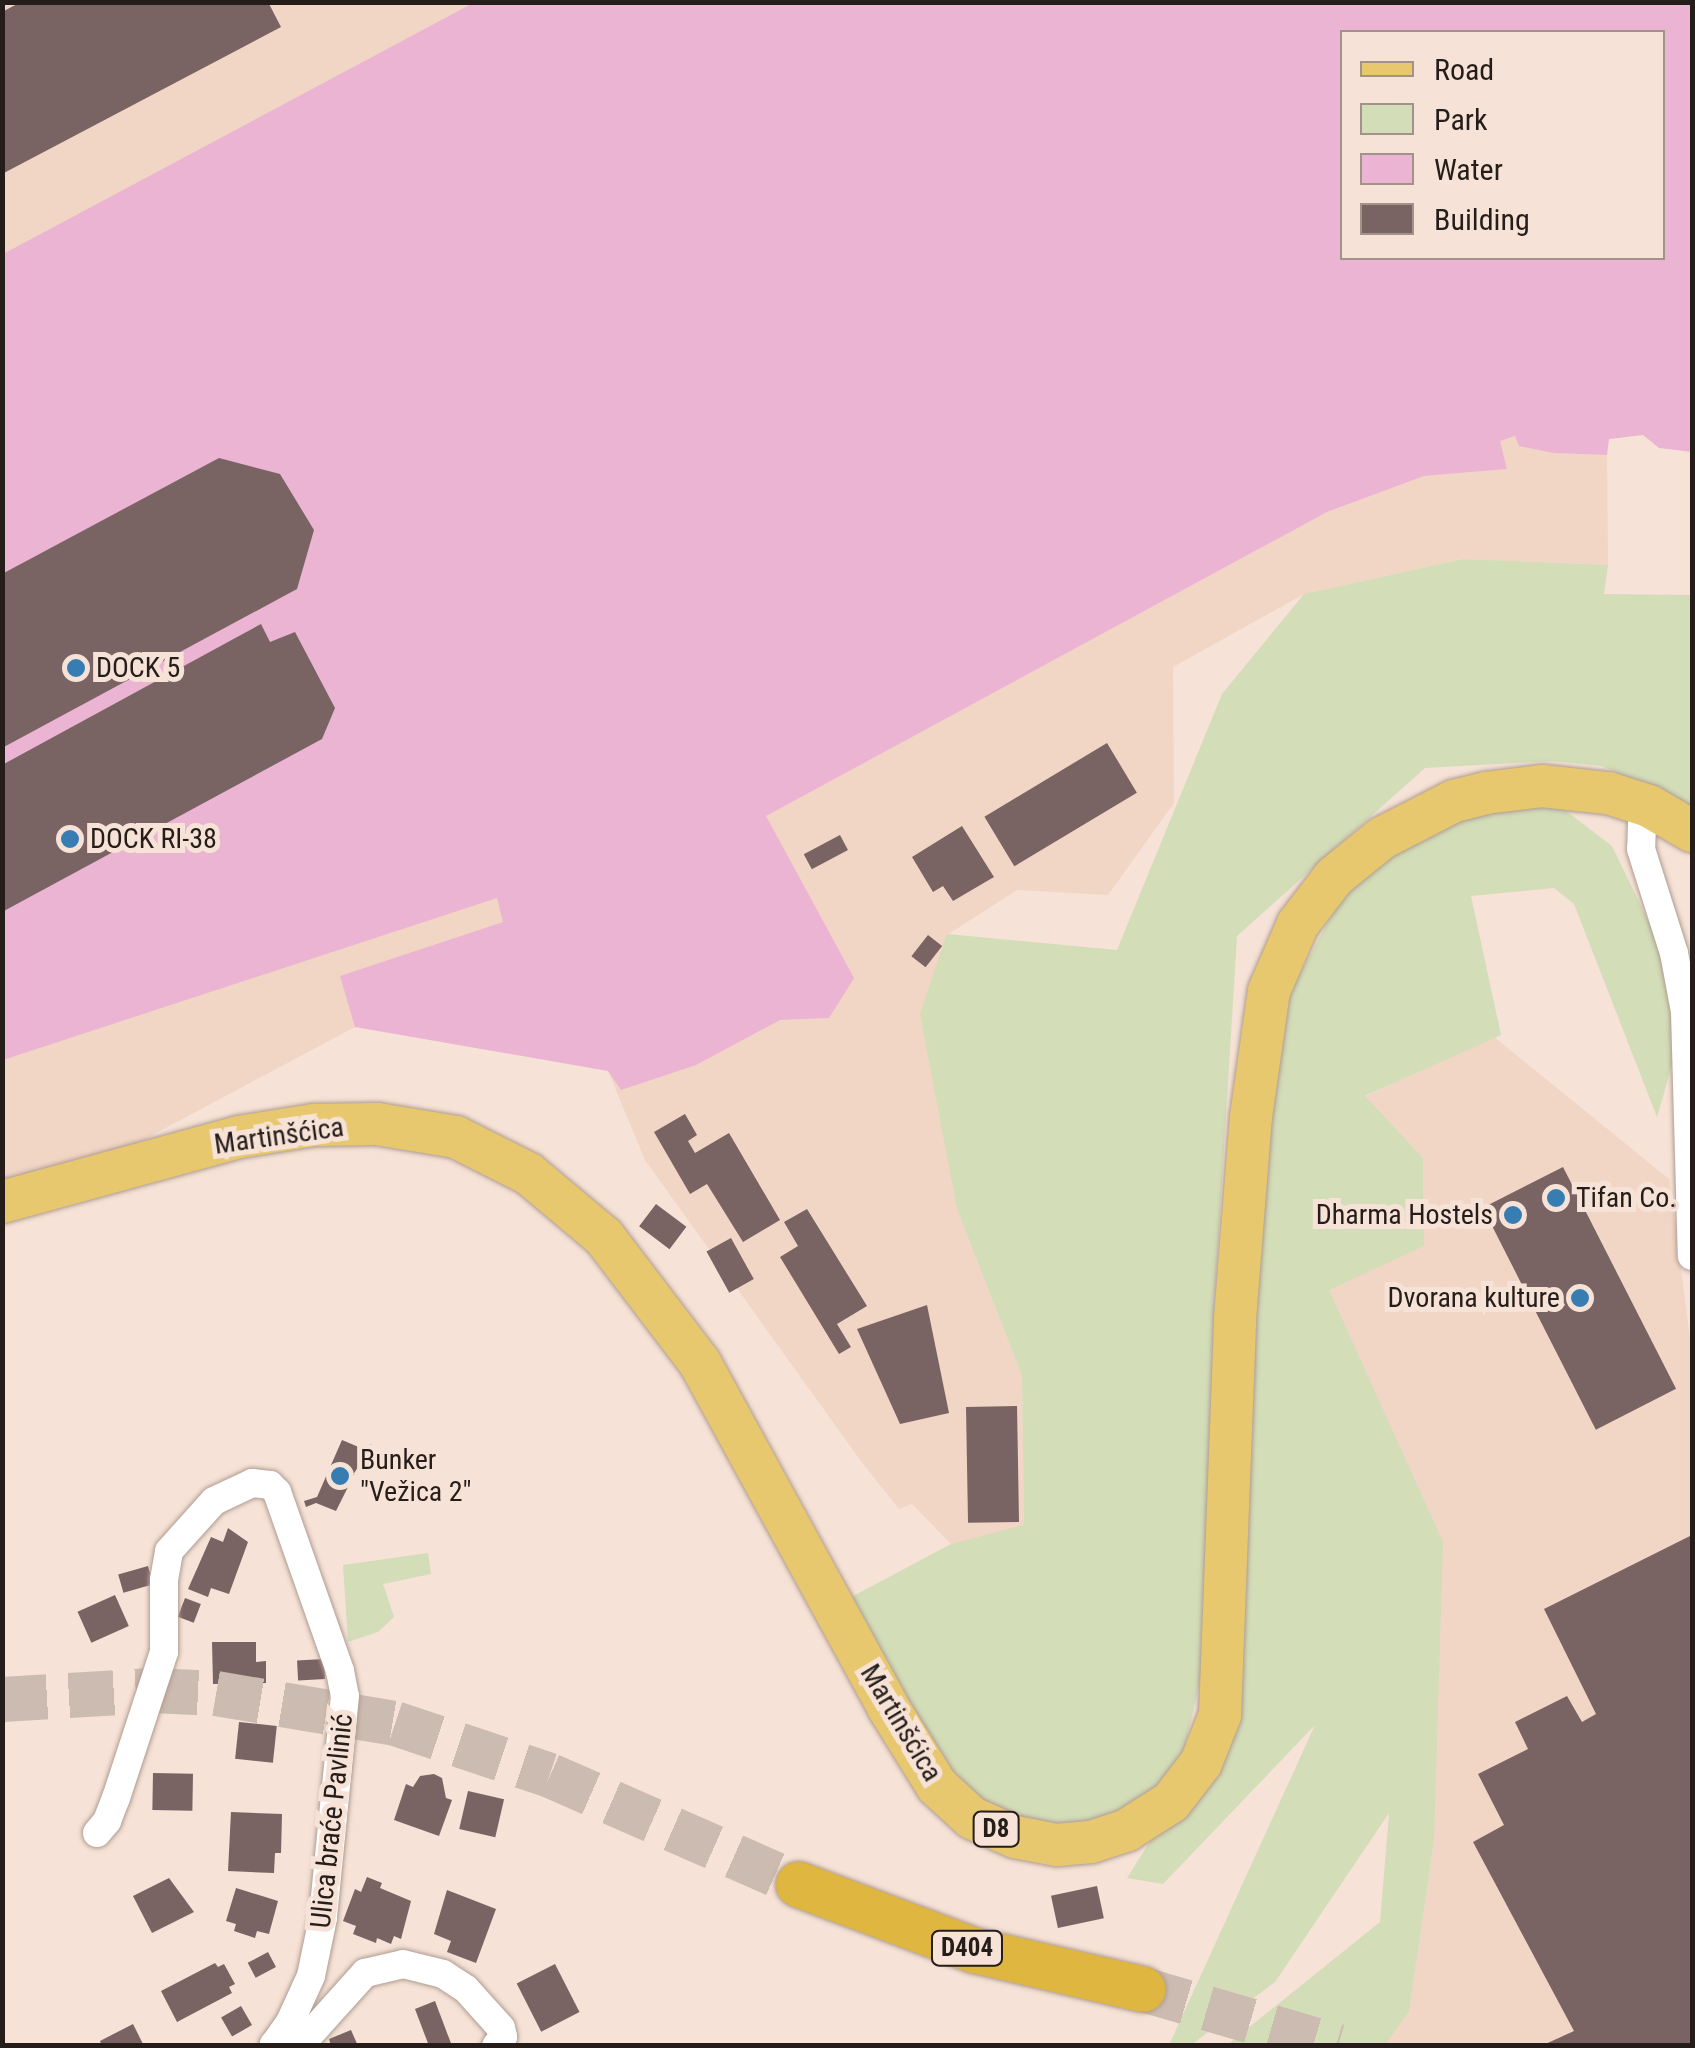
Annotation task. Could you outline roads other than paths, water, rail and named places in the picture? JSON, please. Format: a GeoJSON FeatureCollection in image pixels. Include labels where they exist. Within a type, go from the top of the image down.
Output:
{"type":"FeatureCollection","features":[{"type":"Feature","properties":{"kind":"highway","name":"D404"},"geometry":{"type":"LineString","coordinates":[[798,1884],[974,1950],[1143,1989]]}},
{"type":"Feature","properties":{"kind":"main road","name":"Martinšćica"},"geometry":{"type":"LineString","coordinates":[[2,1202],[239,1137],[314,1125],[377,1124],[456,1137],[528,1174],[604,1237],[700,1363],[888,1707],[936,1786],[972,1818],[1015,1837],[1057,1845],[1091,1842],[1128,1830],[1171,1802],[1201,1764],[1220,1715],[1234,1320],[1251,1117],[1269,990],[1298,924],[1334,877],[1360,854],[1382,838],[1454,801],[1522,787],[1563,787],[1608,793],[1649,806]]}},
{"type":"Feature","properties":{"kind":"main road","name":"D8"},"geometry":{"type":"LineString","coordinates":[[1649,806],[1692,831]]}},
{"type":"Feature","properties":{"kind":"street"},"geometry":{"type":"LineString","coordinates":[[1649,806],[1642,824],[1641,848],[1674,953],[1685,1012],[1692,1256]]}},
{"type":"Feature","properties":{"kind":"street","name":"Ulica braće Pavlinić"},"geometry":{"type":"LineString","coordinates":[[97,1833],[107,1821],[116,1798],[164,1652],[164,1580],[169,1552],[214,1501],[252,1483],[270,1485],[277,1492],[340,1671],[345,1696],[324,1918],[311,1976],[274,2045]]}},
{"type":"Feature","properties":{"kind":"street","name":"Ulica braće Pavlinić"},"geometry":{"type":"LineString","coordinates":[[274,2045],[302,2042],[365,1974],[402,1964],[444,1974],[466,1989],[501,2028],[503,2037],[496,2046]]}},
{"type":"Feature","properties":{"kind":"water"},"geometry":{"type":"Polygon","coordinates":[[[473,3],[1692,3],[1692,452],[1659,448],[1643,435],[1609,439],[1607,455],[1554,453],[1519,446],[1515,436],[1500,441],[1507,469],[1424,476],[1327,512],[766,816],[854,978],[829,1018],[780,1020],[696,1065],[621,1090],[608,1071],[355,1027],[340,976],[503,922],[497,898],[3,1060],[3,254],[473,3]]]}},
{"type":"Feature","properties":{"kind":"tunnel"},"geometry":{"type":"LineString","coordinates":[[2,1699],[153,1690],[216,1693],[395,1723],[550,1775],[798,1884]]}},
{"type":"Feature","properties":{"kind":"tunnel"},"geometry":{"type":"LineString","coordinates":[[1143,1989],[1338,2046]]}},
{"type":"Feature","properties":{"kind":"place","name":"DOCK 5"},"geometry":{"type":"Point","coordinates":[76,668]}},
{"type":"Feature","properties":{"kind":"place","name":"DOCK RI-38"},"geometry":{"type":"Point","coordinates":[70,839]}},
{"type":"Feature","properties":{"kind":"place","name":"Tifan Co."},"geometry":{"type":"Point","coordinates":[1556,1198]}},
{"type":"Feature","properties":{"kind":"place","name":"Dharma Hostels"},"geometry":{"type":"Point","coordinates":[1513,1215]}},
{"type":"Feature","properties":{"kind":"place","name":"Dvorana kulture"},"geometry":{"type":"Point","coordinates":[1580,1298]}},
{"type":"Feature","properties":{"kind":"place","name":"Bunker \"Vežica 2\""},"geometry":{"type":"Point","coordinates":[340,1476]}}]}
